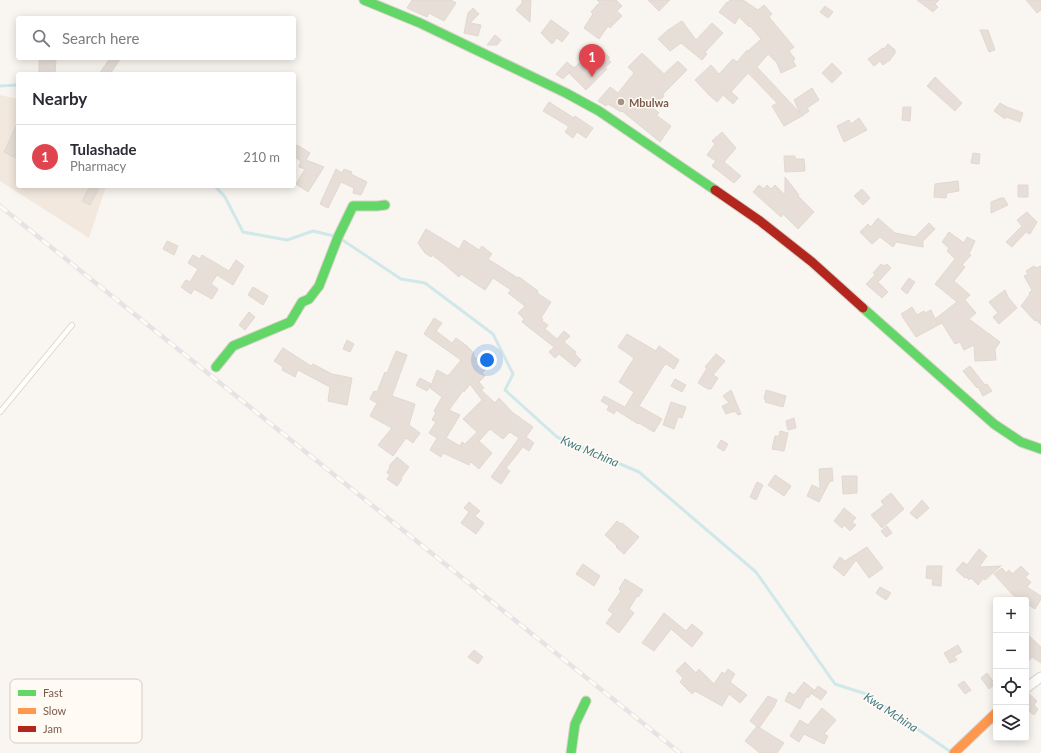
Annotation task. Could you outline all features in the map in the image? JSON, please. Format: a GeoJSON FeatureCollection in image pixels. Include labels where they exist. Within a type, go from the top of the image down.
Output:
{"type":"FeatureCollection","features":[{"type":"Feature","properties":{"kind":"street"},"geometry":{"type":"LineString","coordinates":[[364,0],[420,23],[559,89],[599,111],[760,221],[812,262],[994,424],[1021,442],[1041,449]]}},
{"type":"Feature","properties":{"kind":"street"},"geometry":{"type":"LineString","coordinates":[[216,367],[233,346],[290,322],[302,302],[309,299],[319,286],[338,237],[353,206],[385,205]]}},
{"type":"Feature","properties":{"kind":"street"},"geometry":{"type":"LineString","coordinates":[[1029,686],[1041,677]]}},
{"type":"Feature","properties":{"kind":"street"},"geometry":{"type":"LineString","coordinates":[[571,753],[575,724],[586,701]]}},
{"type":"Feature","properties":{"kind":"street"},"geometry":{"type":"LineString","coordinates":[[954,753],[993,716]]}},
{"type":"Feature","properties":{"kind":"lane"},"geometry":{"type":"LineString","coordinates":[[0,412],[72,325]]}},
{"type":"Feature","properties":{"kind":"shaded area"},"geometry":{"type":"Polygon","coordinates":[[[0,95],[16,99],[16,188],[105,188],[89,238],[0,181],[0,95]]]}},
{"type":"Feature","properties":{"kind":"building"},"geometry":{"type":"Polygon","coordinates":[[[412,0],[451,0],[456,3],[444,21],[429,13],[427,17],[407,8],[412,0]]]}},
{"type":"Feature","properties":{"kind":"building"},"geometry":{"type":"Polygon","coordinates":[[[522,0],[531,0],[530,22],[516,10],[522,3],[522,0]]]}},
{"type":"Feature","properties":{"kind":"building"},"geometry":{"type":"Polygon","coordinates":[[[597,0],[616,0],[622,6],[617,11],[622,16],[610,28],[608,26],[599,39],[584,28],[593,14],[591,12],[598,4],[601,4],[597,0]]]}},
{"type":"Feature","properties":{"kind":"building"},"geometry":{"type":"Polygon","coordinates":[[[648,0],[670,0],[659,11],[648,0]]]}},
{"type":"Feature","properties":{"kind":"building"},"geometry":{"type":"Polygon","coordinates":[[[730,0],[743,0],[758,10],[764,5],[772,14],[769,17],[794,47],[789,51],[795,59],[793,61],[796,66],[781,73],[777,63],[768,54],[757,67],[800,113],[794,100],[812,88],[819,100],[807,108],[809,111],[784,126],[772,106],[777,103],[748,73],[731,92],[738,98],[733,104],[723,95],[717,102],[695,80],[711,65],[719,74],[733,59],[737,62],[747,50],[748,51],[761,39],[750,26],[749,27],[739,17],[735,24],[719,12],[730,0]]]}},
{"type":"Feature","properties":{"kind":"building"},"geometry":{"type":"Polygon","coordinates":[[[917,0],[939,0],[935,4],[938,7],[933,12],[917,0]]]}},
{"type":"Feature","properties":{"kind":"building"},"geometry":{"type":"Polygon","coordinates":[[[1026,0],[1041,0],[1041,10],[1037,13],[1026,0]]]}},
{"type":"Feature","properties":{"kind":"building"},"geometry":{"type":"Polygon","coordinates":[[[825,6],[833,12],[828,18],[820,12],[825,6]]]}},
{"type":"Feature","properties":{"kind":"building"},"geometry":{"type":"Polygon","coordinates":[[[473,8],[479,14],[470,23],[481,25],[478,36],[464,33],[468,13],[473,8]]]}},
{"type":"Feature","properties":{"kind":"building"},"geometry":{"type":"Polygon","coordinates":[[[551,20],[569,33],[562,42],[557,38],[552,44],[541,33],[551,20]]]}},
{"type":"Feature","properties":{"kind":"building"},"geometry":{"type":"Polygon","coordinates":[[[682,21],[696,40],[712,23],[723,33],[705,52],[707,54],[702,60],[681,43],[670,51],[658,39],[682,21]]]}},
{"type":"Feature","properties":{"kind":"building"},"geometry":{"type":"Polygon","coordinates":[[[980,30],[988,30],[995,50],[989,52],[980,30]]]}},
{"type":"Feature","properties":{"kind":"building"},"geometry":{"type":"Polygon","coordinates":[[[495,35],[501,40],[497,45],[487,45],[495,35]]]}},
{"type":"Feature","properties":{"kind":"building"},"geometry":{"type":"Polygon","coordinates":[[[888,44],[895,50],[895,53],[890,60],[883,65],[880,61],[874,66],[868,59],[883,48],[884,49],[888,44]]]}},
{"type":"Feature","properties":{"kind":"building"},"geometry":{"type":"Polygon","coordinates":[[[597,45],[610,58],[608,59],[611,62],[605,68],[607,69],[586,90],[569,73],[563,79],[556,74],[567,62],[574,68],[597,45]]]}},
{"type":"Feature","properties":{"kind":"building"},"geometry":{"type":"Polygon","coordinates":[[[642,53],[664,74],[678,61],[687,70],[663,94],[664,96],[653,108],[659,113],[656,115],[671,126],[660,142],[622,111],[621,112],[608,104],[606,106],[598,101],[610,87],[618,93],[634,73],[628,67],[642,53]]]}},
{"type":"Feature","properties":{"kind":"building"},"geometry":{"type":"Polygon","coordinates":[[[39,60],[56,60],[55,72],[39,72],[39,60]]]}},
{"type":"Feature","properties":{"kind":"building"},"geometry":{"type":"Polygon","coordinates":[[[109,60],[120,60],[111,72],[100,72],[109,60]]]}},
{"type":"Feature","properties":{"kind":"building"},"geometry":{"type":"Polygon","coordinates":[[[832,63],[842,73],[832,83],[822,73],[832,63]]]}},
{"type":"Feature","properties":{"kind":"building"},"geometry":{"type":"Polygon","coordinates":[[[935,77],[962,103],[955,111],[927,86],[935,77]]]}},
{"type":"Feature","properties":{"kind":"building"},"geometry":{"type":"Polygon","coordinates":[[[549,102],[593,128],[586,138],[577,132],[573,138],[565,132],[568,126],[543,111],[549,102]]]}},
{"type":"Feature","properties":{"kind":"building"},"geometry":{"type":"Polygon","coordinates":[[[1000,103],[1023,113],[1020,122],[1006,117],[1005,119],[994,111],[1000,103]]]}},
{"type":"Feature","properties":{"kind":"building"},"geometry":{"type":"Polygon","coordinates":[[[903,107],[911,107],[910,121],[902,120],[903,107]]]}},
{"type":"Feature","properties":{"kind":"building"},"geometry":{"type":"Polygon","coordinates":[[[859,118],[867,130],[844,142],[837,126],[849,120],[851,124],[859,118]]]}},
{"type":"Feature","properties":{"kind":"building"},"geometry":{"type":"Polygon","coordinates":[[[16,126],[16,158],[4,152],[16,126]]]}},
{"type":"Feature","properties":{"kind":"building"},"geometry":{"type":"Polygon","coordinates":[[[722,132],[736,148],[724,162],[741,176],[734,183],[712,166],[716,161],[707,155],[715,144],[712,141],[722,132]]]}},
{"type":"Feature","properties":{"kind":"building"},"geometry":{"type":"Polygon","coordinates":[[[297,145],[310,153],[306,160],[324,167],[308,192],[296,184],[305,169],[299,167],[301,161],[296,158],[297,145]]]}},
{"type":"Feature","properties":{"kind":"building"},"geometry":{"type":"Polygon","coordinates":[[[973,153],[980,154],[979,164],[971,163],[973,153]]]}},
{"type":"Feature","properties":{"kind":"building"},"geometry":{"type":"Polygon","coordinates":[[[784,156],[795,156],[795,159],[804,159],[805,171],[785,172],[784,156]]]}},
{"type":"Feature","properties":{"kind":"building"},"geometry":{"type":"Polygon","coordinates":[[[336,169],[342,173],[344,169],[352,172],[351,174],[367,182],[361,195],[353,193],[354,188],[341,182],[328,208],[320,204],[336,169]]]}},
{"type":"Feature","properties":{"kind":"building"},"geometry":{"type":"Polygon","coordinates":[[[785,177],[799,195],[798,196],[814,212],[798,229],[783,214],[781,217],[753,192],[759,185],[764,189],[767,185],[771,189],[775,185],[785,195],[785,177]]]}},
{"type":"Feature","properties":{"kind":"building"},"geometry":{"type":"Polygon","coordinates":[[[958,181],[959,191],[947,193],[946,198],[934,197],[935,184],[958,181]]]}},
{"type":"Feature","properties":{"kind":"building"},"geometry":{"type":"Polygon","coordinates":[[[1018,185],[1028,185],[1028,197],[1018,197],[1018,185]]]}},
{"type":"Feature","properties":{"kind":"building"},"geometry":{"type":"Polygon","coordinates":[[[89,188],[99,188],[90,205],[82,201],[89,188]]]}},
{"type":"Feature","properties":{"kind":"building"},"geometry":{"type":"Polygon","coordinates":[[[862,189],[870,198],[863,205],[854,196],[862,189]]]}},
{"type":"Feature","properties":{"kind":"building"},"geometry":{"type":"Polygon","coordinates":[[[1004,198],[1008,205],[991,213],[991,202],[1004,198]]]}},
{"type":"Feature","properties":{"kind":"building"},"geometry":{"type":"Polygon","coordinates":[[[1027,212],[1037,222],[1030,234],[1026,232],[1012,247],[1006,242],[1022,226],[1017,220],[1027,212]]]}},
{"type":"Feature","properties":{"kind":"building"},"geometry":{"type":"Polygon","coordinates":[[[878,218],[895,233],[915,237],[929,223],[935,229],[923,241],[923,247],[896,242],[893,247],[880,237],[872,244],[860,232],[868,224],[871,227],[878,218]]]}},
{"type":"Feature","properties":{"kind":"building"},"geometry":{"type":"Polygon","coordinates":[[[426,229],[459,249],[464,240],[479,250],[482,246],[492,254],[488,259],[518,278],[519,277],[538,291],[537,293],[551,302],[541,318],[543,319],[542,321],[548,325],[545,329],[557,339],[564,331],[570,336],[564,342],[576,352],[575,354],[581,360],[575,367],[559,354],[555,358],[549,352],[554,347],[522,322],[524,319],[518,313],[525,306],[508,293],[511,290],[493,278],[485,290],[461,274],[459,277],[432,255],[431,257],[425,253],[418,243],[426,229]]]}},
{"type":"Feature","properties":{"kind":"building"},"geometry":{"type":"Polygon","coordinates":[[[949,232],[964,243],[967,237],[975,241],[969,254],[971,255],[962,265],[965,267],[954,281],[970,295],[965,300],[976,313],[969,319],[1000,342],[995,349],[996,360],[975,361],[974,345],[964,350],[960,342],[955,344],[942,323],[916,337],[901,314],[912,307],[917,315],[924,311],[925,313],[931,310],[935,319],[957,302],[935,284],[955,259],[947,251],[949,248],[942,242],[949,232]]]}},
{"type":"Feature","properties":{"kind":"building"},"geometry":{"type":"Polygon","coordinates":[[[167,241],[178,246],[174,255],[163,249],[167,241]]]}},
{"type":"Feature","properties":{"kind":"building"},"geometry":{"type":"Polygon","coordinates":[[[193,255],[200,259],[202,255],[229,271],[236,260],[244,266],[233,285],[217,275],[211,284],[218,289],[212,299],[194,289],[191,294],[181,287],[186,280],[190,282],[198,269],[188,263],[193,255]]]}},
{"type":"Feature","properties":{"kind":"building"},"geometry":{"type":"Polygon","coordinates":[[[881,264],[884,266],[887,264],[891,268],[878,282],[888,292],[882,298],[866,284],[875,275],[873,273],[881,264]]]}},
{"type":"Feature","properties":{"kind":"building"},"geometry":{"type":"Polygon","coordinates":[[[1034,266],[1036,268],[1041,266],[1041,325],[1036,320],[1035,321],[1021,306],[1032,290],[1024,276],[1028,274],[1026,271],[1034,266]]]}},
{"type":"Feature","properties":{"kind":"building"},"geometry":{"type":"Polygon","coordinates":[[[909,278],[915,282],[907,294],[901,289],[909,278]]]}},
{"type":"Feature","properties":{"kind":"building"},"geometry":{"type":"Polygon","coordinates":[[[253,287],[268,296],[263,305],[248,295],[253,287]]]}},
{"type":"Feature","properties":{"kind":"building"},"geometry":{"type":"Polygon","coordinates":[[[1005,290],[1008,297],[1017,308],[999,324],[993,317],[998,313],[989,302],[1005,290]]]}},
{"type":"Feature","properties":{"kind":"building"},"geometry":{"type":"Polygon","coordinates":[[[249,312],[255,317],[245,330],[239,325],[249,312]]]}},
{"type":"Feature","properties":{"kind":"building"},"geometry":{"type":"Polygon","coordinates":[[[434,318],[442,323],[436,331],[452,343],[456,338],[467,346],[479,361],[477,362],[485,370],[482,373],[485,376],[479,382],[484,388],[481,390],[495,403],[499,398],[512,412],[533,427],[526,437],[534,443],[529,451],[523,447],[506,468],[510,471],[501,484],[491,477],[519,438],[510,432],[503,439],[490,429],[479,441],[492,453],[479,469],[471,462],[469,465],[443,453],[441,457],[430,450],[437,438],[429,433],[436,422],[432,420],[436,412],[434,411],[442,397],[430,388],[437,370],[448,376],[461,360],[424,334],[434,318]],[[470,384],[449,410],[460,415],[446,438],[460,446],[462,442],[465,444],[477,432],[463,419],[482,400],[470,384]]]}},
{"type":"Feature","properties":{"kind":"building"},"geometry":{"type":"Polygon","coordinates":[[[627,334],[656,351],[659,346],[679,360],[674,369],[666,364],[663,367],[639,406],[662,419],[654,432],[616,410],[614,414],[607,410],[609,406],[601,401],[604,396],[625,407],[634,392],[619,382],[634,358],[618,347],[627,334]]]}},
{"type":"Feature","properties":{"kind":"building"},"geometry":{"type":"Polygon","coordinates":[[[347,340],[354,344],[350,352],[343,349],[347,340]]]}},
{"type":"Feature","properties":{"kind":"building"},"geometry":{"type":"Polygon","coordinates":[[[283,348],[311,366],[313,364],[332,374],[352,378],[347,405],[328,401],[330,387],[298,370],[295,377],[282,370],[283,367],[274,361],[283,348]]]}},
{"type":"Feature","properties":{"kind":"building"},"geometry":{"type":"Polygon","coordinates":[[[396,351],[407,355],[392,396],[415,404],[409,425],[420,433],[413,443],[406,438],[393,456],[378,445],[392,428],[370,416],[377,403],[370,399],[374,391],[377,392],[396,351]]]}},
{"type":"Feature","properties":{"kind":"building"},"geometry":{"type":"Polygon","coordinates":[[[716,354],[725,361],[713,375],[718,378],[711,389],[708,389],[698,383],[707,368],[705,367],[716,354]]]}},
{"type":"Feature","properties":{"kind":"building"},"geometry":{"type":"Polygon","coordinates":[[[970,366],[985,385],[987,384],[992,391],[983,396],[978,387],[977,388],[963,371],[970,366]]]}},
{"type":"Feature","properties":{"kind":"building"},"geometry":{"type":"Polygon","coordinates":[[[420,378],[431,384],[427,391],[416,385],[420,378]]]}},
{"type":"Feature","properties":{"kind":"building"},"geometry":{"type":"Polygon","coordinates":[[[675,379],[686,385],[682,392],[671,386],[675,379]]]}},
{"type":"Feature","properties":{"kind":"building"},"geometry":{"type":"Polygon","coordinates":[[[731,390],[741,414],[738,415],[735,411],[726,414],[722,406],[729,403],[723,396],[731,390]]]}},
{"type":"Feature","properties":{"kind":"building"},"geometry":{"type":"Polygon","coordinates":[[[766,390],[786,396],[783,407],[765,402],[766,399],[764,399],[766,390]]]}},
{"type":"Feature","properties":{"kind":"building"},"geometry":{"type":"Polygon","coordinates":[[[671,402],[686,407],[682,418],[678,417],[674,429],[663,425],[671,402]]]}},
{"type":"Feature","properties":{"kind":"building"},"geometry":{"type":"Polygon","coordinates":[[[794,418],[796,428],[788,430],[786,421],[794,418]]]}},
{"type":"Feature","properties":{"kind":"building"},"geometry":{"type":"Polygon","coordinates":[[[780,431],[788,433],[784,451],[772,449],[775,436],[779,436],[780,431]]]}},
{"type":"Feature","properties":{"kind":"building"},"geometry":{"type":"Polygon","coordinates":[[[721,440],[728,444],[724,451],[717,447],[721,440]]]}},
{"type":"Feature","properties":{"kind":"building"},"geometry":{"type":"Polygon","coordinates":[[[397,457],[409,467],[397,486],[387,479],[390,475],[387,473],[390,467],[389,466],[397,457]]]}},
{"type":"Feature","properties":{"kind":"building"},"geometry":{"type":"Polygon","coordinates":[[[832,468],[833,481],[830,481],[819,502],[807,496],[812,485],[820,489],[819,469],[832,468]]]}},
{"type":"Feature","properties":{"kind":"building"},"geometry":{"type":"Polygon","coordinates":[[[775,475],[791,486],[784,496],[768,485],[775,475]]]}},
{"type":"Feature","properties":{"kind":"building"},"geometry":{"type":"Polygon","coordinates":[[[842,476],[857,476],[857,493],[843,494],[842,476]]]}},
{"type":"Feature","properties":{"kind":"building"},"geometry":{"type":"Polygon","coordinates":[[[757,482],[763,485],[756,500],[750,497],[757,482]]]}},
{"type":"Feature","properties":{"kind":"building"},"geometry":{"type":"Polygon","coordinates":[[[891,493],[904,509],[882,528],[871,515],[884,505],[881,501],[891,493]]]}},
{"type":"Feature","properties":{"kind":"building"},"geometry":{"type":"Polygon","coordinates":[[[922,500],[929,508],[917,519],[910,513],[922,500]]]}},
{"type":"Feature","properties":{"kind":"building"},"geometry":{"type":"Polygon","coordinates":[[[469,502],[480,511],[475,516],[484,523],[476,534],[461,523],[469,512],[464,508],[469,502]]]}},
{"type":"Feature","properties":{"kind":"building"},"geometry":{"type":"Polygon","coordinates":[[[844,508],[856,518],[852,522],[856,525],[850,531],[844,525],[842,528],[834,521],[844,508]]]}},
{"type":"Feature","properties":{"kind":"building"},"geometry":{"type":"Polygon","coordinates":[[[617,521],[621,524],[622,523],[639,537],[624,554],[605,535],[617,521]]]}},
{"type":"Feature","properties":{"kind":"building"},"geometry":{"type":"Polygon","coordinates":[[[887,526],[892,533],[886,537],[881,531],[887,526]]]}},
{"type":"Feature","properties":{"kind":"building"},"geometry":{"type":"Polygon","coordinates":[[[867,547],[883,568],[869,578],[856,560],[844,576],[833,567],[840,557],[845,561],[867,547]]]}},
{"type":"Feature","properties":{"kind":"building"},"geometry":{"type":"Polygon","coordinates":[[[979,549],[987,556],[979,567],[1001,566],[985,580],[984,578],[978,585],[971,578],[969,580],[966,577],[965,578],[956,570],[963,562],[967,565],[979,549]]]}},
{"type":"Feature","properties":{"kind":"building"},"geometry":{"type":"Polygon","coordinates":[[[583,564],[600,576],[594,586],[576,574],[583,564]]]}},
{"type":"Feature","properties":{"kind":"building"},"geometry":{"type":"Polygon","coordinates":[[[927,566],[942,566],[941,586],[932,585],[933,579],[926,578],[927,566]]]}},
{"type":"Feature","properties":{"kind":"building"},"geometry":{"type":"Polygon","coordinates":[[[1021,566],[1029,574],[1025,577],[1031,582],[1027,587],[1041,596],[1041,599],[1035,609],[1029,605],[1029,597],[1016,597],[994,574],[1002,568],[1006,573],[1009,570],[1012,574],[1021,566]]]}},
{"type":"Feature","properties":{"kind":"building"},"geometry":{"type":"Polygon","coordinates":[[[625,579],[643,590],[638,597],[637,596],[629,609],[634,613],[619,633],[606,623],[613,614],[608,610],[621,591],[619,589],[625,579]]]}},
{"type":"Feature","properties":{"kind":"building"},"geometry":{"type":"Polygon","coordinates":[[[880,587],[891,593],[886,600],[876,593],[880,587]]]}},
{"type":"Feature","properties":{"kind":"building"},"geometry":{"type":"Polygon","coordinates":[[[664,613],[686,631],[692,624],[703,633],[692,647],[671,629],[654,651],[642,643],[664,613]]]}},
{"type":"Feature","properties":{"kind":"building"},"geometry":{"type":"Polygon","coordinates":[[[1029,636],[1041,647],[1041,663],[1032,657],[1029,660],[1029,636]]]}},
{"type":"Feature","properties":{"kind":"building"},"geometry":{"type":"Polygon","coordinates":[[[958,645],[962,652],[954,656],[957,660],[950,663],[944,653],[958,645]]]}},
{"type":"Feature","properties":{"kind":"building"},"geometry":{"type":"Polygon","coordinates":[[[474,650],[483,657],[478,664],[468,657],[474,650]]]}},
{"type":"Feature","properties":{"kind":"building"},"geometry":{"type":"Polygon","coordinates":[[[685,662],[696,673],[699,669],[714,684],[722,672],[725,674],[728,669],[735,674],[730,682],[747,695],[740,703],[729,694],[722,706],[695,691],[692,694],[680,682],[683,678],[676,671],[685,662]]]}},
{"type":"Feature","properties":{"kind":"building"},"geometry":{"type":"Polygon","coordinates":[[[987,673],[993,681],[993,686],[989,689],[981,678],[987,673]]]}},
{"type":"Feature","properties":{"kind":"building"},"geometry":{"type":"Polygon","coordinates":[[[964,681],[971,690],[965,694],[958,685],[964,681]]]}},
{"type":"Feature","properties":{"kind":"building"},"geometry":{"type":"Polygon","coordinates":[[[804,682],[814,690],[808,698],[807,696],[800,709],[785,701],[789,692],[794,695],[804,682]]]}},
{"type":"Feature","properties":{"kind":"building"},"geometry":{"type":"Polygon","coordinates":[[[818,686],[827,692],[821,700],[812,694],[818,686]]]}},
{"type":"Feature","properties":{"kind":"building"},"geometry":{"type":"Polygon","coordinates":[[[1029,694],[1037,701],[1034,705],[1038,709],[1034,715],[1029,711],[1029,694]]]}},
{"type":"Feature","properties":{"kind":"building"},"geometry":{"type":"Polygon","coordinates":[[[768,696],[777,700],[774,707],[759,728],[750,721],[768,696]]]}},
{"type":"Feature","properties":{"kind":"building"},"geometry":{"type":"Polygon","coordinates":[[[822,708],[836,720],[824,734],[828,736],[824,744],[804,734],[799,742],[790,736],[800,720],[808,725],[822,708]]]}},
{"type":"Feature","properties":{"kind":"building"},"geometry":{"type":"Polygon","coordinates":[[[757,726],[784,743],[777,753],[760,753],[745,741],[757,726]]]}},
{"type":"Feature","properties":{"kind":"waterway","name":"Kwa Mchina"},"geometry":{"type":"LineString","coordinates":[[0,86],[16,85]]}},
{"type":"Feature","properties":{"kind":"waterway","name":"Kwa Mchina"},"geometry":{"type":"LineString","coordinates":[[217,188],[225,197],[243,232],[287,240],[313,231],[334,236]]}},
{"type":"Feature","properties":{"kind":"waterway","name":"Kwa Mchina"},"geometry":{"type":"LineString","coordinates":[[341,239],[401,279],[425,283],[493,334],[513,374],[505,390],[557,437],[639,472],[756,572],[835,684],[866,694],[951,752]]}},
{"type":"Feature","properties":{"kind":"railway"},"geometry":{"type":"LineString","coordinates":[[0,206],[680,753]]}},
{"type":"Feature","properties":{"kind":"traffic: fast"},"geometry":{"type":"LineString","coordinates":[[364,0],[420,23],[566,93],[599,111],[715,190]]}},
{"type":"Feature","properties":{"kind":"traffic: fast"},"geometry":{"type":"LineString","coordinates":[[216,367],[233,346],[290,322],[302,302],[309,299],[319,286],[338,237],[353,206],[385,205]]}},
{"type":"Feature","properties":{"kind":"traffic: fast"},"geometry":{"type":"LineString","coordinates":[[863,308],[994,424],[1021,442],[1041,449]]}},
{"type":"Feature","properties":{"kind":"traffic: fast"},"geometry":{"type":"LineString","coordinates":[[571,753],[575,724],[586,701]]}},
{"type":"Feature","properties":{"kind":"traffic: slow"},"geometry":{"type":"LineString","coordinates":[[954,753],[993,716]]}},
{"type":"Feature","properties":{"kind":"traffic: jam"},"geometry":{"type":"LineString","coordinates":[[715,190],[760,221],[812,262],[863,308]]}},
{"type":"Feature","properties":{"kind":"place","name":"Tulashade"},"geometry":{"type":"Point","coordinates":[592,77]}},
{"type":"Feature","properties":{"kind":"place","name":"Mbulwa"},"geometry":{"type":"Point","coordinates":[621,102]}}]}
